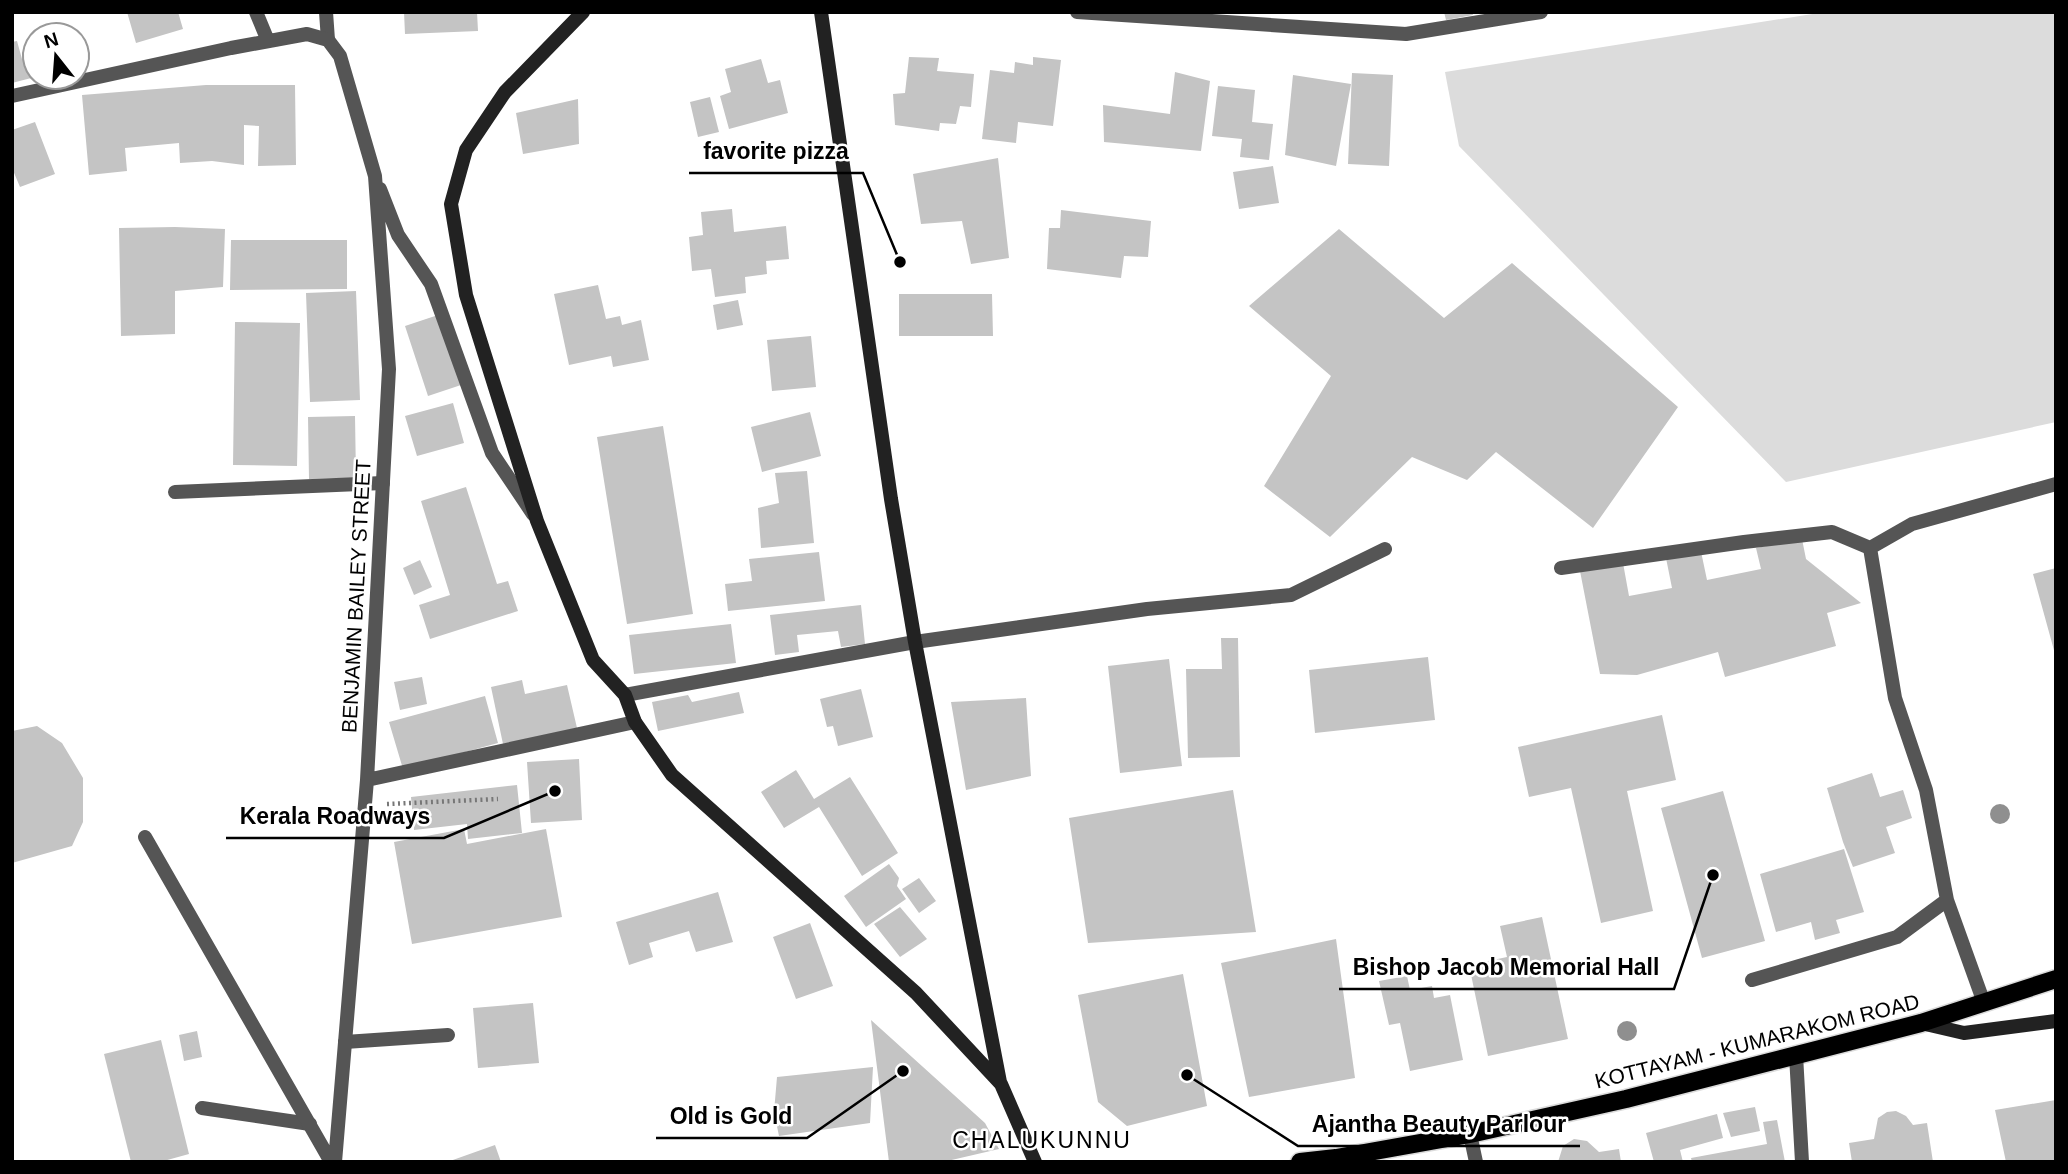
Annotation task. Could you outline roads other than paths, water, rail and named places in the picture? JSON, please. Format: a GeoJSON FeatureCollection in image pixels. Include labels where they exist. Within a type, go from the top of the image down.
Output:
{"type":"FeatureCollection","features":[{"type":"Feature","properties":{"kind":"main road"},"geometry":{"type":"LineString","coordinates":[[583,12],[505,92],[466,150],[451,204],[467,295],[537,521],[593,660],[625,695],[635,722],[672,775],[916,993],[1001,1083]]}},
{"type":"Feature","properties":{"kind":"main road"},"geometry":{"type":"LineString","coordinates":[[821,12],[889,486],[915,642],[1001,1083],[1035,1162]]}},
{"type":"Feature","properties":{"kind":"main road","name":"KOTTAYAM - KUMARAKOM ROAD"},"geometry":{"type":"LineString","coordinates":[[1300,1162],[1470,1134],[1626,1099],[1921,1023],[2056,979]]}},
{"type":"Feature","properties":{"kind":"main road"},"geometry":{"type":"LineString","coordinates":[[1921,1023],[1964,1033],[2056,1021]]}},
{"type":"Feature","properties":{"kind":"street"},"geometry":{"type":"LineString","coordinates":[[256,12],[268,41]]}},
{"type":"Feature","properties":{"kind":"street"},"geometry":{"type":"LineString","coordinates":[[12,96],[307,34],[328,40],[327,12]]}},
{"type":"Feature","properties":{"kind":"street"},"geometry":{"type":"LineString","coordinates":[[1077,12],[1406,34],[1541,12]]}},
{"type":"Feature","properties":{"kind":"street","name":"BENJAMIN BAILEY STREET"},"geometry":{"type":"LineString","coordinates":[[328,40],[340,56],[375,176],[389,369],[367,780],[333,1162]]}},
{"type":"Feature","properties":{"kind":"street"},"geometry":{"type":"LineString","coordinates":[[375,176],[398,234],[431,284],[492,453],[537,521]]}},
{"type":"Feature","properties":{"kind":"street"},"geometry":{"type":"LineString","coordinates":[[175,492],[383,483]]}},
{"type":"Feature","properties":{"kind":"street"},"geometry":{"type":"LineString","coordinates":[[1870,548],[1912,524],[2056,484]]}},
{"type":"Feature","properties":{"kind":"street"},"geometry":{"type":"LineString","coordinates":[[1561,568],[1832,532],[1870,548]]}},
{"type":"Feature","properties":{"kind":"street"},"geometry":{"type":"LineString","coordinates":[[1870,548],[1895,698],[1926,789],[1947,900],[1984,1003]]}},
{"type":"Feature","properties":{"kind":"street"},"geometry":{"type":"LineString","coordinates":[[625,695],[915,642],[1147,609],[1290,596],[1385,549]]}},
{"type":"Feature","properties":{"kind":"street"},"geometry":{"type":"LineString","coordinates":[[367,780],[635,722]]}},
{"type":"Feature","properties":{"kind":"street"},"geometry":{"type":"LineString","coordinates":[[145,837],[333,1162]]}},
{"type":"Feature","properties":{"kind":"street"},"geometry":{"type":"LineString","coordinates":[[1752,980],[1897,937],[1947,900]]}},
{"type":"Feature","properties":{"kind":"street"},"geometry":{"type":"LineString","coordinates":[[345,1042],[448,1035]]}},
{"type":"Feature","properties":{"kind":"street"},"geometry":{"type":"LineString","coordinates":[[1796,1055],[1802,1162]]}},
{"type":"Feature","properties":{"kind":"street"},"geometry":{"type":"LineString","coordinates":[[202,1108],[310,1124]]}},
{"type":"Feature","properties":{"kind":"street"},"geometry":{"type":"LineString","coordinates":[[1470,1134],[1476,1162]]}},
{"type":"Feature","properties":{"kind":"place","name":"favorite pizza"},"geometry":{"type":"Point","coordinates":[900,262]}},
{"type":"Feature","properties":{"kind":"place","name":"Kerala Roadways"},"geometry":{"type":"Point","coordinates":[555,791]}},
{"type":"Feature","properties":{"kind":"place","name":"Bishop Jacob Memorial Hall"},"geometry":{"type":"Point","coordinates":[1713,875]}},
{"type":"Feature","properties":{"kind":"place","name":"Old is Gold"},"geometry":{"type":"Point","coordinates":[903,1071]}},
{"type":"Feature","properties":{"kind":"place","name":"Ajantha Beauty Parlour"},"geometry":{"type":"Point","coordinates":[1187,1075]}},
{"type":"Feature","properties":{"kind":"district","name":"CHALUKUNNU"},"geometry":{"type":"Point","coordinates":[1042,1140]}}]}
